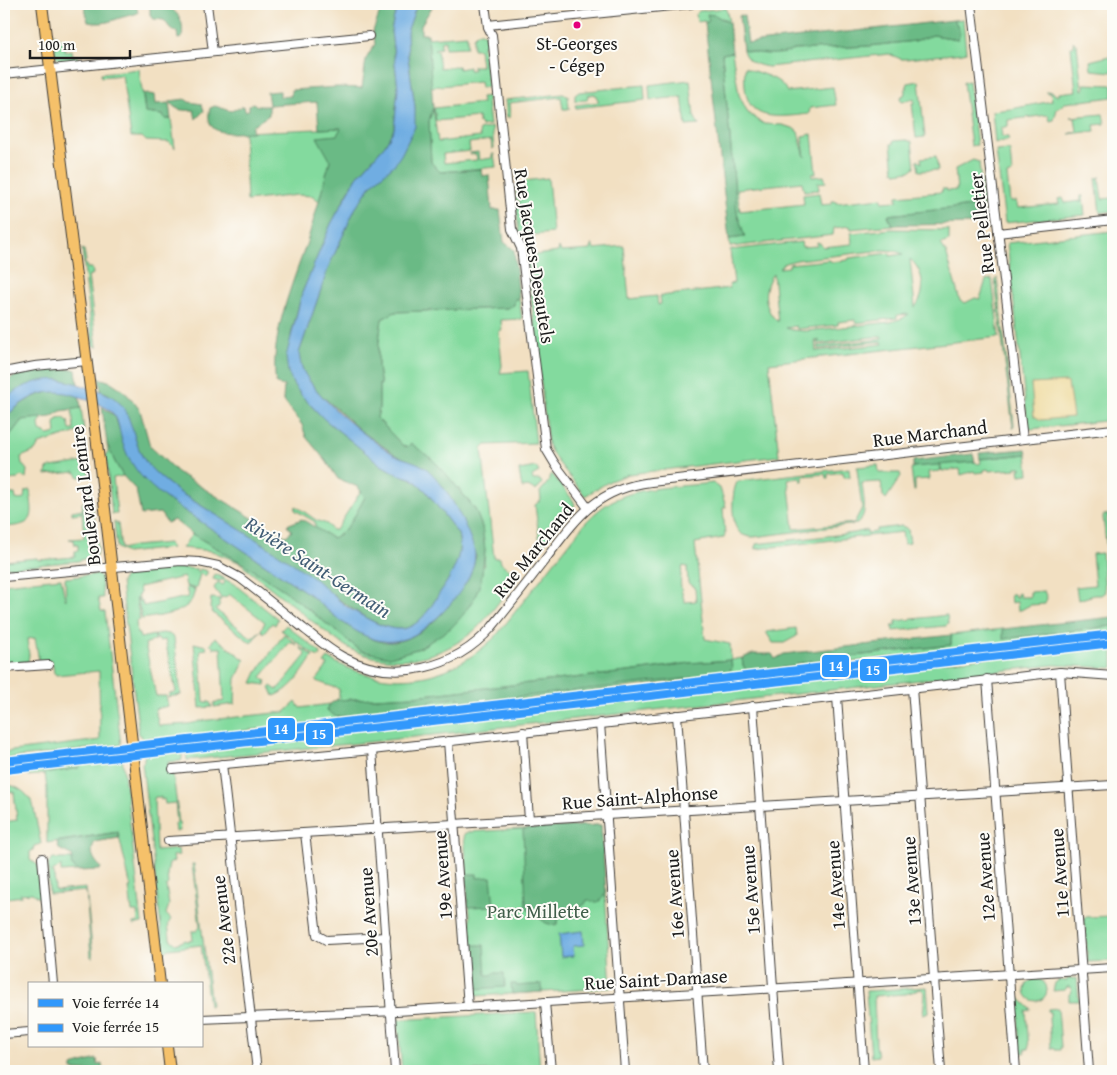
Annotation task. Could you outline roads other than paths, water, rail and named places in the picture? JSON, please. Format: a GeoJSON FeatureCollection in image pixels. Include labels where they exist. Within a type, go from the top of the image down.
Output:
{"type":"FeatureCollection","features":[{"type":"Feature","properties":{"kind":"main road","name":"Boulevard Lemire"},"geometry":{"type":"LineString","coordinates":[[42,4],[112,567],[160,982]]}},
{"type":"Feature","properties":{"kind":"main road"},"geometry":{"type":"LineString","coordinates":[[167,1048],[170,1071]]}},
{"type":"Feature","properties":{"kind":"street"},"geometry":{"type":"LineString","coordinates":[[207,4],[213,52]]}},
{"type":"Feature","properties":{"kind":"street","name":"Rue Jacques-Desautels"},"geometry":{"type":"LineString","coordinates":[[485,4],[488,25],[492,36],[512,229],[521,248],[546,449],[588,508]]}},
{"type":"Feature","properties":{"kind":"street"},"geometry":{"type":"LineString","coordinates":[[488,25],[691,4]]}},
{"type":"Feature","properties":{"kind":"street","name":"Rue Pelletier"},"geometry":{"type":"LineString","coordinates":[[971,4],[1023,439]]}},
{"type":"Feature","properties":{"kind":"street"},"geometry":{"type":"LineString","coordinates":[[4,74],[368,36]]}},
{"type":"Feature","properties":{"kind":"street"},"geometry":{"type":"LineString","coordinates":[[998,233],[1113,220]]}},
{"type":"Feature","properties":{"kind":"street"},"geometry":{"type":"LineString","coordinates":[[4,372],[25,367],[86,361]]}},
{"type":"Feature","properties":{"kind":"street","name":"Rue Marchand"},"geometry":{"type":"LineString","coordinates":[[4,577],[178,561],[199,562],[218,566],[240,578],[325,646],[349,660],[379,669],[414,670],[445,662],[462,653],[481,639],[492,628],[578,516],[619,489],[640,483],[1113,429]]}},
{"type":"Feature","properties":{"kind":"street"},"geometry":{"type":"LineString","coordinates":[[4,668],[49,665]]}},
{"type":"Feature","properties":{"kind":"street"},"geometry":{"type":"LineString","coordinates":[[173,769],[372,750],[987,679],[1060,672],[1113,676]]}},
{"type":"Feature","properties":{"kind":"street","name":"11e Avenue"},"geometry":{"type":"LineString","coordinates":[[1060,672],[1089,1071]]}},
{"type":"Feature","properties":{"kind":"street","name":"12e Avenue"},"geometry":{"type":"LineString","coordinates":[[987,679],[1016,1071]]}},
{"type":"Feature","properties":{"kind":"street","name":"13e Avenue"},"geometry":{"type":"LineString","coordinates":[[912,688],[941,1071]]}},
{"type":"Feature","properties":{"kind":"street","name":"14e Avenue"},"geometry":{"type":"LineString","coordinates":[[837,697],[864,1071]]}},
{"type":"Feature","properties":{"kind":"street","name":"15e Avenue"},"geometry":{"type":"LineString","coordinates":[[753,706],[780,1071]]}},
{"type":"Feature","properties":{"kind":"street","name":"16e Avenue"},"geometry":{"type":"LineString","coordinates":[[677,715],[703,1071]]}},
{"type":"Feature","properties":{"kind":"street"},"geometry":{"type":"LineString","coordinates":[[600,723],[625,1071]]}},
{"type":"Feature","properties":{"kind":"street"},"geometry":{"type":"LineString","coordinates":[[523,732],[529,820]]}},
{"type":"Feature","properties":{"kind":"street","name":"19e Avenue"},"geometry":{"type":"LineString","coordinates":[[448,741],[468,1006]]}},
{"type":"Feature","properties":{"kind":"street","name":"20e Avenue"},"geometry":{"type":"LineString","coordinates":[[372,750],[395,1071]]}},
{"type":"Feature","properties":{"kind":"street","name":"22e Avenue"},"geometry":{"type":"LineString","coordinates":[[222,764],[257,1071]]}},
{"type":"Feature","properties":{"kind":"street","name":"Rue Saint-Alphonse"},"geometry":{"type":"LineString","coordinates":[[168,841],[1113,784]]}},
{"type":"Feature","properties":{"kind":"street"},"geometry":{"type":"LineString","coordinates":[[305,833],[317,935],[326,940],[386,937]]}},
{"type":"Feature","properties":{"kind":"street"},"geometry":{"type":"LineString","coordinates":[[42,858],[53,982]]}},
{"type":"Feature","properties":{"kind":"street","name":"Rue Saint-Damase"},"geometry":{"type":"LineString","coordinates":[[202,1019],[391,1011],[1113,968]]}},
{"type":"Feature","properties":{"kind":"street"},"geometry":{"type":"LineString","coordinates":[[545,1002],[551,1071]]}},
{"type":"Feature","properties":{"kind":"street"},"geometry":{"type":"LineString","coordinates":[[4,1034],[28,1032]]}},
{"type":"Feature","properties":{"kind":"water"},"geometry":{"type":"Polygon","coordinates":[[[400,4],[417,4],[407,32],[408,57],[415,107],[415,127],[394,165],[371,185],[355,209],[329,266],[299,353],[305,374],[312,385],[333,408],[384,448],[395,455],[420,464],[431,473],[454,504],[474,549],[475,560],[471,572],[464,585],[445,610],[434,621],[414,635],[401,640],[386,641],[377,640],[359,633],[332,614],[309,594],[157,492],[132,463],[123,444],[116,418],[105,407],[65,393],[44,393],[25,401],[4,418],[4,400],[30,384],[53,379],[72,382],[108,394],[120,403],[126,412],[144,460],[158,475],[179,492],[292,563],[314,578],[346,606],[369,620],[389,628],[401,629],[413,625],[424,616],[444,587],[455,566],[459,550],[458,534],[426,491],[413,479],[397,474],[381,465],[324,419],[293,384],[288,372],[286,357],[302,293],[331,224],[357,177],[385,145],[394,129],[398,88],[391,31],[394,17],[400,4]]]}},
{"type":"Feature","properties":{"kind":"water"},"geometry":{"type":"Polygon","coordinates":[[[583,931],[584,945],[573,946],[574,956],[561,957],[559,934],[583,931]]]}},
{"type":"Feature","properties":{"kind":"rail line","name":"14"},"geometry":{"type":"LineString","coordinates":[[4,761],[1113,634]]}},
{"type":"Feature","properties":{"kind":"rail line","name":"15"},"geometry":{"type":"LineString","coordinates":[[5,770],[1113,643]]}},
{"type":"Feature","properties":{"kind":"place","name":"St-Georges - Cégep"},"geometry":{"type":"Point","coordinates":[577,25]}},
{"type":"Feature","properties":{"kind":"water label","name":"Rivière Saint-Germain"},"geometry":{"type":"Point","coordinates":[318,567]}},
{"type":"Feature","properties":{"kind":"park label","name":"Parc Millette"},"geometry":{"type":"Point","coordinates":[538,911]}}]}
